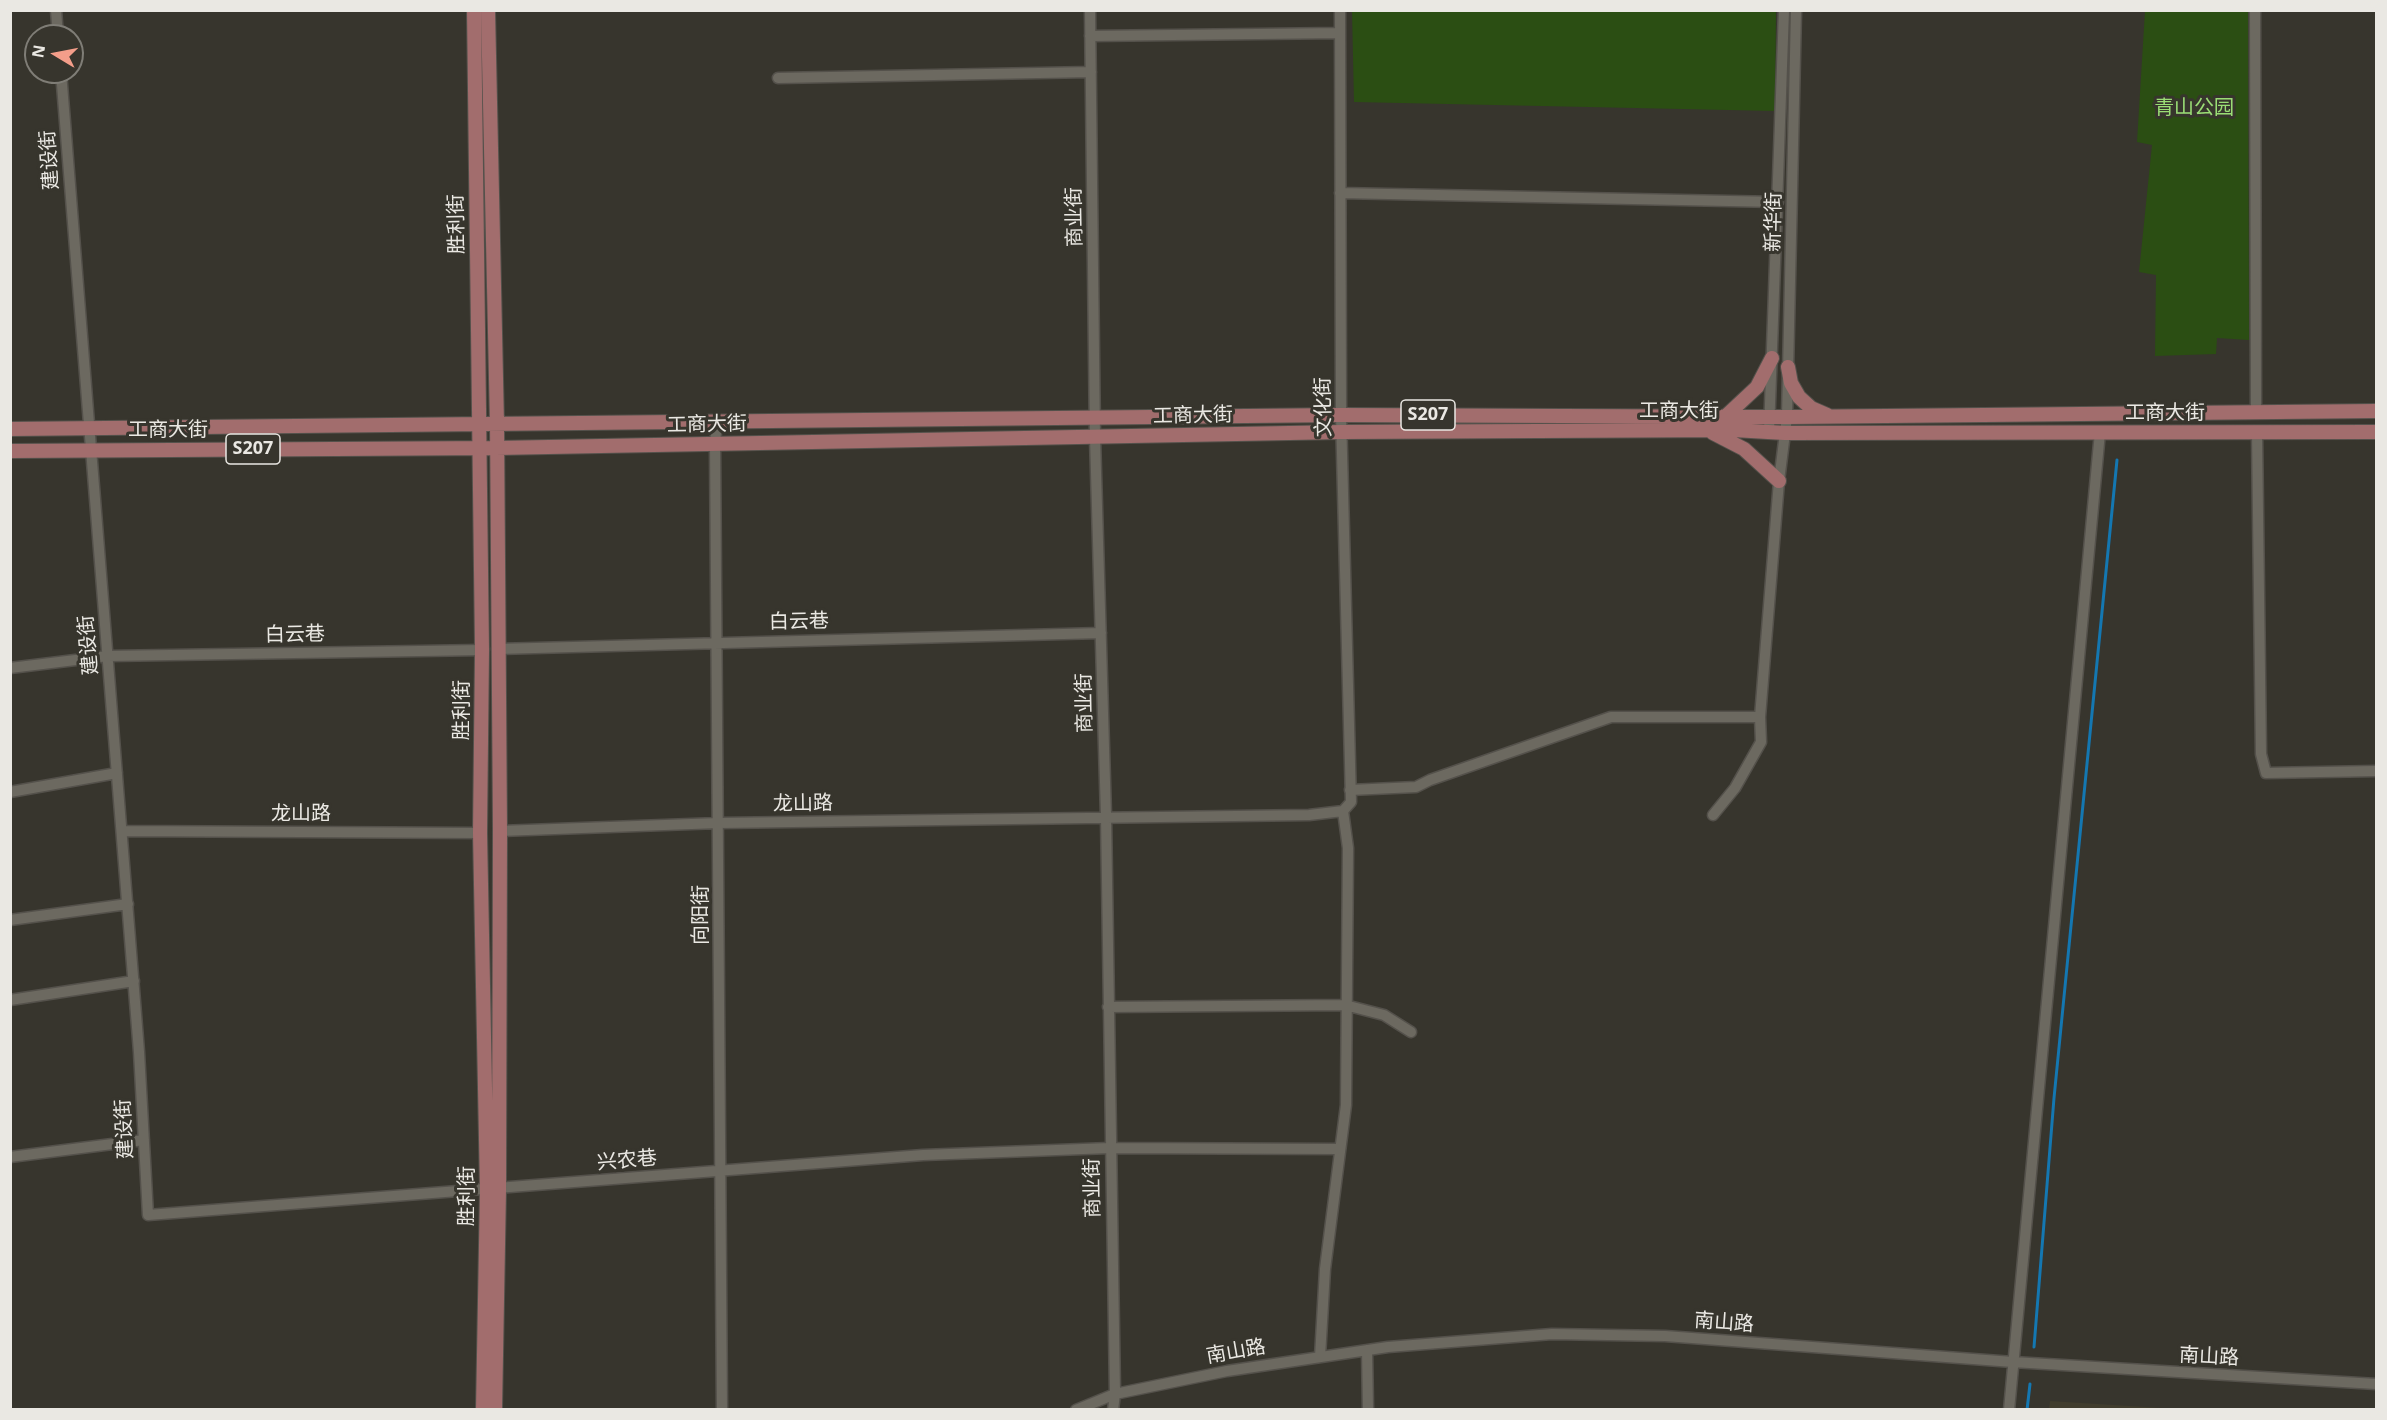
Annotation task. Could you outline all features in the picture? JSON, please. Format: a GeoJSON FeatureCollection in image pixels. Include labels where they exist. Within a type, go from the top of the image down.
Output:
{"type":"FeatureCollection","features":[{"type":"Feature","properties":{"kind":"main road","name":"胜利街"},"geometry":{"type":"LineString","coordinates":[[474,10],[482,650],[480,832],[493,1190],[495,1410]]}},
{"type":"Feature","properties":{"kind":"main road","name":"胜利街"},"geometry":{"type":"LineString","coordinates":[[483,1410],[493,1190],[500,831],[497,424],[488,10]]}},
{"type":"Feature","properties":{"kind":"main road"},"geometry":{"type":"LineString","coordinates":[[1727,415],[1757,387],[1772,358]]}},
{"type":"Feature","properties":{"kind":"main road"},"geometry":{"type":"LineString","coordinates":[[1788,367],[1791,383],[1799,397],[1811,408],[1835,416]]}},
{"type":"Feature","properties":{"kind":"main road","name":"工商大街"},"geometry":{"type":"LineString","coordinates":[[10,429],[1341,415],[1787,417],[2376,411]]}},
{"type":"Feature","properties":{"kind":"main road","name":"工商大街"},"geometry":{"type":"LineString","coordinates":[[10,451],[496,448],[1342,432],[1706,430],[1785,433],[2376,432]]}},
{"type":"Feature","properties":{"kind":"main road"},"geometry":{"type":"LineString","coordinates":[[1706,430],[1744,449],[1779,481]]}},
{"type":"Feature","properties":{"kind":"street","name":"商业街"},"geometry":{"type":"LineString","coordinates":[[1090,10],[1095,438],[1106,816],[1115,1394],[1113,1410]]}},
{"type":"Feature","properties":{"kind":"street","name":"文化街"},"geometry":{"type":"LineString","coordinates":[[1340,10],[1341,415],[1351,802],[1343,811]]}},
{"type":"Feature","properties":{"kind":"street","name":"新华街"},"geometry":{"type":"LineString","coordinates":[[1769,432],[1784,10]]}},
{"type":"Feature","properties":{"kind":"street","name":"新华街"},"geometry":{"type":"LineString","coordinates":[[1713,815],[1735,788],[1761,742],[1760,717],[1779,481],[1787,417],[1796,10]]}},
{"type":"Feature","properties":{"kind":"street"},"geometry":{"type":"LineString","coordinates":[[2255,10],[2256,411]]}},
{"type":"Feature","properties":{"kind":"street"},"geometry":{"type":"LineString","coordinates":[[1090,36],[1340,33]]}},
{"type":"Feature","properties":{"kind":"street"},"geometry":{"type":"LineString","coordinates":[[778,78],[1091,72]]}},
{"type":"Feature","properties":{"kind":"street","name":"建设街"},"geometry":{"type":"LineString","coordinates":[[62,84],[134,981],[148,1215]]}},
{"type":"Feature","properties":{"kind":"street"},"geometry":{"type":"LineString","coordinates":[[1340,193],[1778,202]]}},
{"type":"Feature","properties":{"kind":"street","name":"向阳街"},"geometry":{"type":"LineString","coordinates":[[717,421],[715,444],[722,1410]]}},
{"type":"Feature","properties":{"kind":"street"},"geometry":{"type":"LineString","coordinates":[[2009,1410],[2100,432]]}},
{"type":"Feature","properties":{"kind":"street"},"geometry":{"type":"LineString","coordinates":[[2257,433],[2261,753],[2266,773],[2376,771]]}},
{"type":"Feature","properties":{"kind":"street","name":"白云巷"},"geometry":{"type":"LineString","coordinates":[[498,649],[1101,633]]}},
{"type":"Feature","properties":{"kind":"street","name":"白云巷"},"geometry":{"type":"LineString","coordinates":[[10,668],[108,656],[482,650]]}},
{"type":"Feature","properties":{"kind":"street"},"geometry":{"type":"LineString","coordinates":[[1350,790],[1416,787],[1430,780],[1611,717],[1760,717]]}},
{"type":"Feature","properties":{"kind":"street"},"geometry":{"type":"LineString","coordinates":[[10,792],[117,773]]}},
{"type":"Feature","properties":{"kind":"street"},"geometry":{"type":"LineString","coordinates":[[1320,1357],[1325,1269],[1346,1105],[1348,848],[1343,811]]}},
{"type":"Feature","properties":{"kind":"street","name":"龙山路"},"geometry":{"type":"LineString","coordinates":[[500,831],[719,823],[1309,815],[1343,811]]}},
{"type":"Feature","properties":{"kind":"street","name":"龙山路"},"geometry":{"type":"LineString","coordinates":[[122,831],[480,832]]}},
{"type":"Feature","properties":{"kind":"street"},"geometry":{"type":"LineString","coordinates":[[10,920],[128,904]]}},
{"type":"Feature","properties":{"kind":"street"},"geometry":{"type":"LineString","coordinates":[[10,1000],[134,981]]}},
{"type":"Feature","properties":{"kind":"street"},"geometry":{"type":"LineString","coordinates":[[1108,1007],[1345,1005],[1384,1015],[1411,1032]]}},
{"type":"Feature","properties":{"kind":"street"},"geometry":{"type":"LineString","coordinates":[[10,1157],[144,1140]]}},
{"type":"Feature","properties":{"kind":"street","name":"兴农巷"},"geometry":{"type":"LineString","coordinates":[[148,1215],[923,1155],[1110,1148],[1340,1149]]}},
{"type":"Feature","properties":{"kind":"street","name":"南山路"},"geometry":{"type":"LineString","coordinates":[[1076,1410],[1115,1394],[1227,1371],[1367,1350],[1552,1334],[1642,1336],[2376,1384]]}},
{"type":"Feature","properties":{"kind":"street"},"geometry":{"type":"LineString","coordinates":[[1367,1350],[1368,1410]]}},
{"type":"Feature","properties":{"kind":"shaded area"},"geometry":{"type":"Polygon","coordinates":[[[2050,1401],[2178,1409],[2049,1409],[2050,1401]]]}},
{"type":"Feature","properties":{"kind":"green space"},"geometry":{"type":"Polygon","coordinates":[[[1352,11],[1776,11],[1775,111],[1354,102],[1352,11]]]}},
{"type":"Feature","properties":{"kind":"green space","name":"青山公园"},"geometry":{"type":"Polygon","coordinates":[[[2145,11],[2248,11],[2249,340],[2217,338],[2216,354],[2155,356],[2156,275],[2139,272],[2152,145],[2137,142],[2145,11]]]}},
{"type":"Feature","properties":{"kind":"waterway"},"geometry":{"type":"LineString","coordinates":[[2034,1347],[2054,1098],[2117,460]]}},
{"type":"Feature","properties":{"kind":"waterway"},"geometry":{"type":"LineString","coordinates":[[2027,1410],[2030,1384]]}}]}
